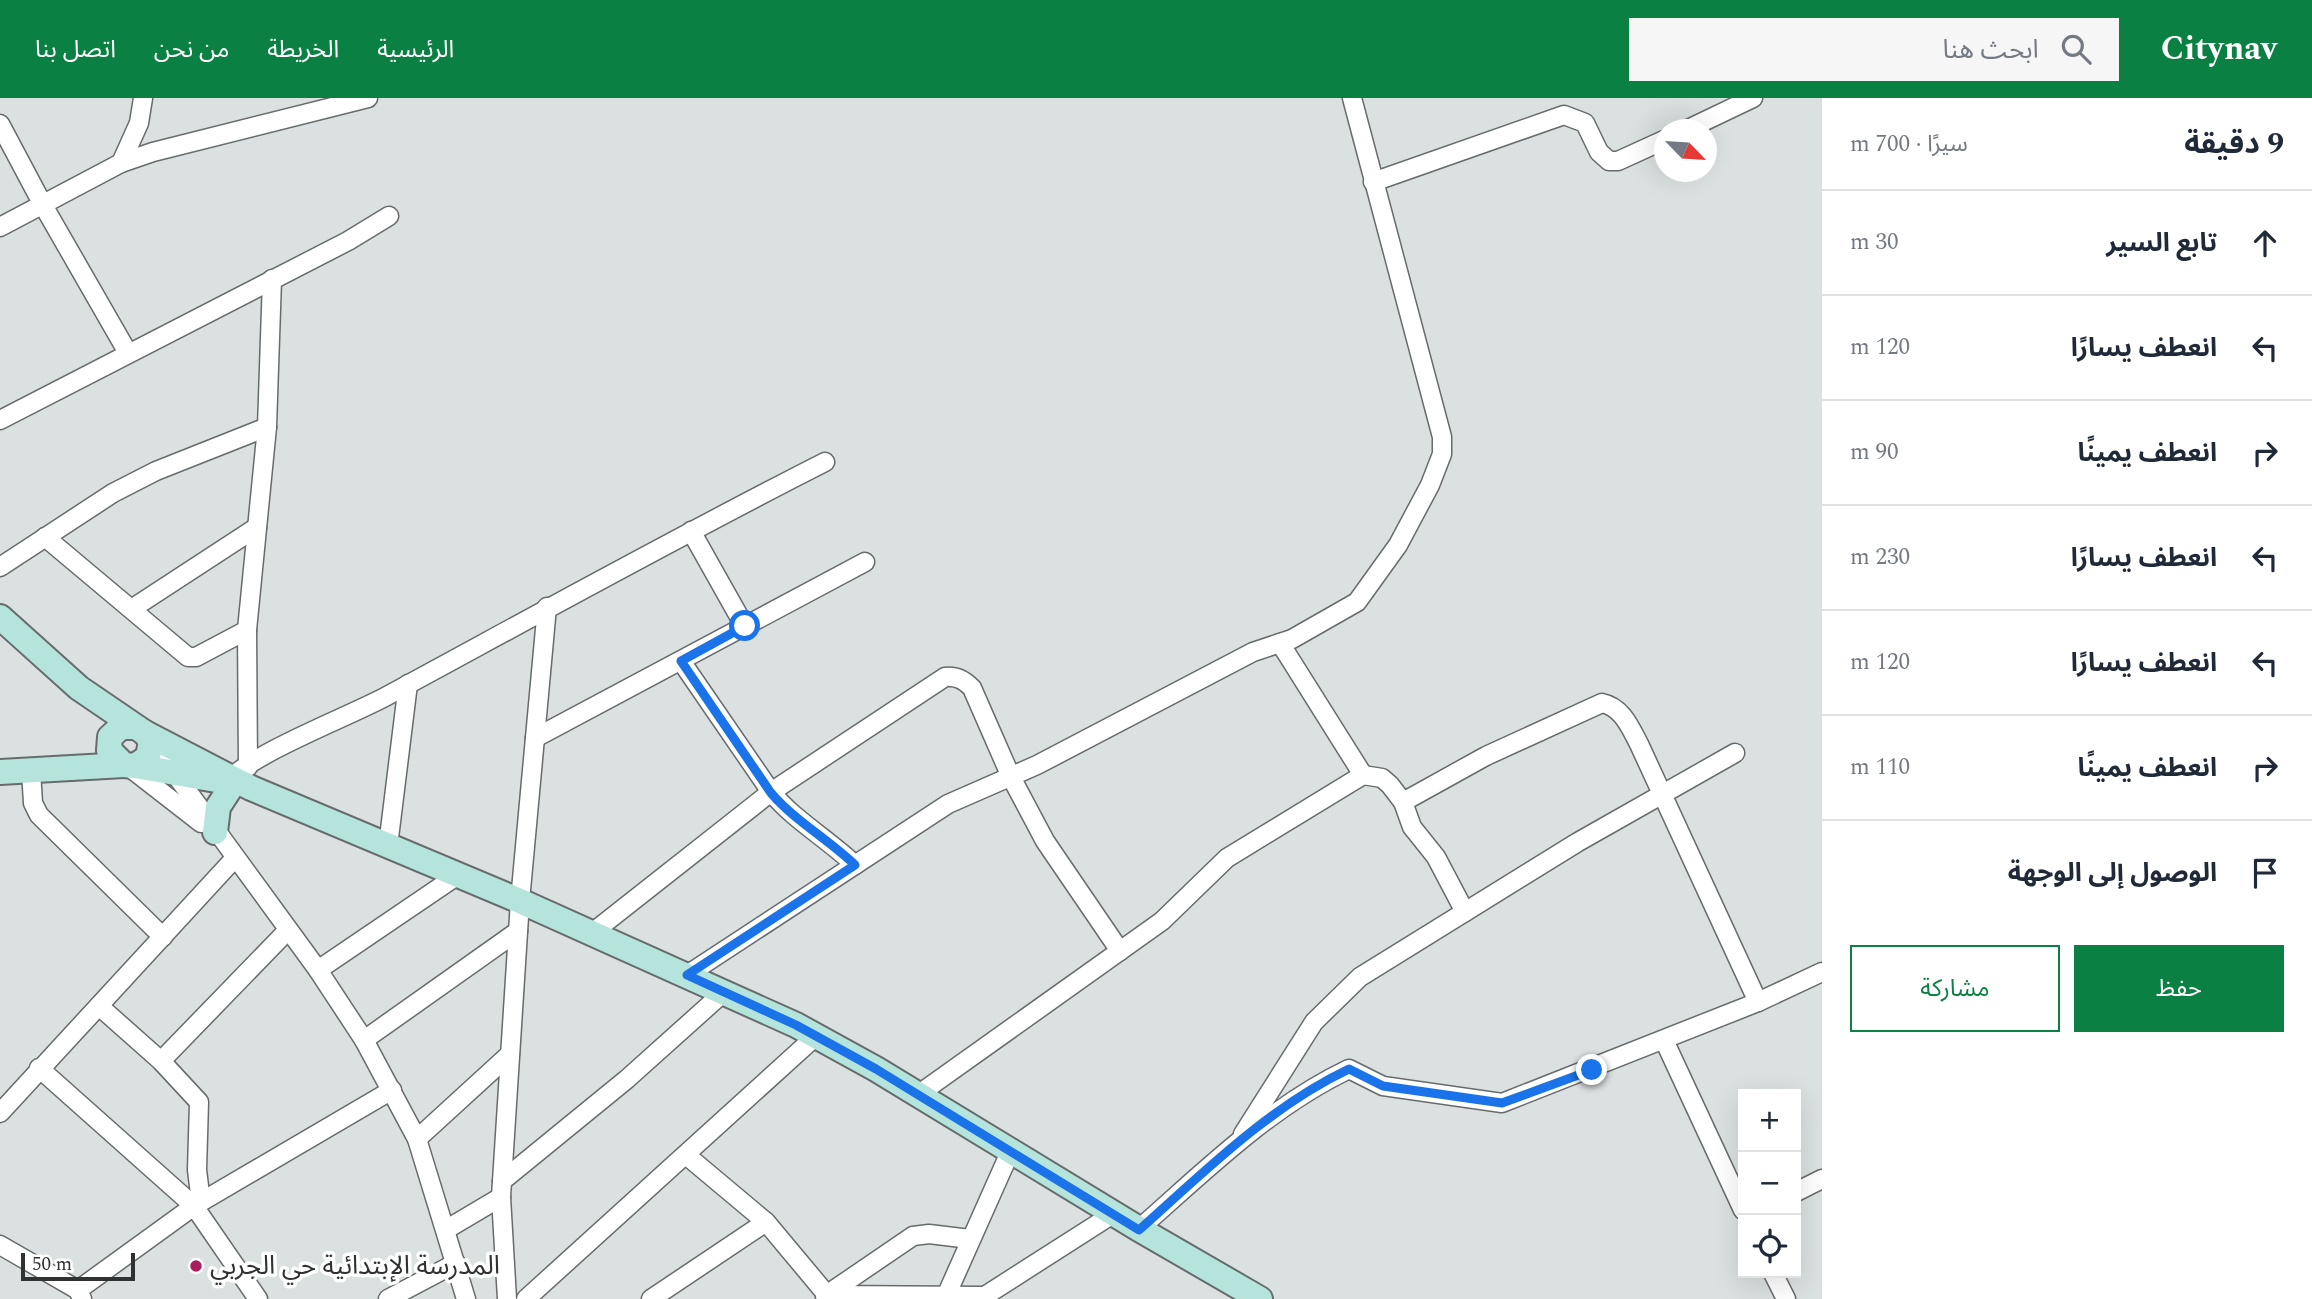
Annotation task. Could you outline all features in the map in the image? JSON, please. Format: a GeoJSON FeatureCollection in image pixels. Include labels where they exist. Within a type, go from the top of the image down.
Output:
{"type":"FeatureCollection","features":[{"type":"Feature","properties":{"kind":"street"},"geometry":{"type":"LineString","coordinates":[[121,163],[139,123],[143,98]]}},
{"type":"Feature","properties":{"kind":"street"},"geometry":{"type":"LineString","coordinates":[[0,227],[121,163],[183,144],[368,98]]}},
{"type":"Feature","properties":{"kind":"street"},"geometry":{"type":"LineString","coordinates":[[687,975],[948,804],[1011,777],[1253,652],[1280,643],[1351,607],[1364,594],[1398,545],[1430,485],[1442,454],[1442,438],[1352,98]]}},
{"type":"Feature","properties":{"kind":"street"},"geometry":{"type":"LineString","coordinates":[[1709,119],[1753,98]]}},
{"type":"Feature","properties":{"kind":"street"},"geometry":{"type":"LineString","coordinates":[[1373,182],[1564,115],[1586,124],[1599,152],[1609,161],[1618,161],[1654,145]]}},
{"type":"Feature","properties":{"kind":"street"},"geometry":{"type":"LineString","coordinates":[[0,124],[43,205],[128,352]]}},
{"type":"Feature","properties":{"kind":"street"},"geometry":{"type":"LineString","coordinates":[[0,420],[348,241],[389,216]]}},
{"type":"Feature","properties":{"kind":"street"},"geometry":{"type":"LineString","coordinates":[[238,779],[247,630],[267,427],[272,279]]}},
{"type":"Feature","properties":{"kind":"street"},"geometry":{"type":"LineString","coordinates":[[0,567],[113,493],[156,471],[213,451],[267,427]]}},
{"type":"Feature","properties":{"kind":"street"},"geometry":{"type":"LineString","coordinates":[[218,836],[218,807],[238,779],[547,607],[825,462]]}},
{"type":"Feature","properties":{"kind":"street"},"geometry":{"type":"LineString","coordinates":[[133,608],[257,527]]}},
{"type":"Feature","properties":{"kind":"street"},"geometry":{"type":"LineString","coordinates":[[691,531],[745,626]]}},
{"type":"Feature","properties":{"kind":"street"},"geometry":{"type":"LineString","coordinates":[[45,537],[192,658],[247,630]]}},
{"type":"Feature","properties":{"kind":"street"},"geometry":{"type":"LineString","coordinates":[[534,738],[865,562]]}},
{"type":"Feature","properties":{"kind":"street"},"geometry":{"type":"LineString","coordinates":[[506,1299],[502,1189],[520,901],[547,607]]}},
{"type":"Feature","properties":{"kind":"street"},"geometry":{"type":"LineString","coordinates":[[0,617],[79,688],[144,734],[174,771],[234,859],[318,970],[364,1040],[417,1139],[447,1228],[466,1299]]}},
{"type":"Feature","properties":{"kind":"street"},"geometry":{"type":"LineString","coordinates":[[1280,643],[1363,775]]}},
{"type":"Feature","properties":{"kind":"street"},"geometry":{"type":"LineString","coordinates":[[681,661],[771,793],[787,811],[832,843],[855,865]]}},
{"type":"Feature","properties":{"kind":"street"},"geometry":{"type":"LineString","coordinates":[[592,933],[771,793],[945,677],[952,676],[965,681],[972,688],[1011,777],[1045,841],[1120,951]]}},
{"type":"Feature","properties":{"kind":"street"},"geometry":{"type":"LineString","coordinates":[[388,846],[408,684]]}},
{"type":"Feature","properties":{"kind":"street"},"geometry":{"type":"LineString","coordinates":[[79,688],[109,741],[115,760],[130,766],[218,836]]}},
{"type":"Feature","properties":{"kind":"street"},"geometry":{"type":"LineString","coordinates":[[1403,802],[1486,756],[1602,703],[1616,709],[1626,720],[1663,794],[1758,1002]]}},
{"type":"Feature","properties":{"kind":"street"},"geometry":{"type":"LineString","coordinates":[[64,769],[109,741],[121,727],[144,734],[388,846],[687,975],[816,1036],[919,1094],[1139,1230],[1260,1299]]}},
{"type":"Feature","properties":{"kind":"street"},"geometry":{"type":"LineString","coordinates":[[130,766],[148,757],[144,734]]}},
{"type":"Feature","properties":{"kind":"street"},"geometry":{"type":"LineString","coordinates":[[1237,1143],[1314,1022],[1360,977],[1735,753]]}},
{"type":"Feature","properties":{"kind":"street"},"geometry":{"type":"LineString","coordinates":[[0,772],[130,766],[238,779]]}},
{"type":"Feature","properties":{"kind":"street"},"geometry":{"type":"LineString","coordinates":[[31,771],[33,803],[39,815],[163,937]]}},
{"type":"Feature","properties":{"kind":"street"},"geometry":{"type":"LineString","coordinates":[[919,1094],[1162,921],[1227,858],[1363,775],[1382,778],[1403,802],[1412,827],[1436,857],[1465,912]]}},
{"type":"Feature","properties":{"kind":"street"},"geometry":{"type":"LineString","coordinates":[[0,1113],[234,859]]}},
{"type":"Feature","properties":{"kind":"street"},"geometry":{"type":"LineString","coordinates":[[318,970],[458,875]]}},
{"type":"Feature","properties":{"kind":"street"},"geometry":{"type":"LineString","coordinates":[[161,1061],[288,930]]}},
{"type":"Feature","properties":{"kind":"street"},"geometry":{"type":"LineString","coordinates":[[364,1040],[518,930]]}},
{"type":"Feature","properties":{"kind":"street"},"geometry":{"type":"LineString","coordinates":[[1139,1230],[1237,1143],[1304,1095],[1349,1069],[1383,1086],[1502,1103],[1758,1002],[1822,972]]}},
{"type":"Feature","properties":{"kind":"street"},"geometry":{"type":"LineString","coordinates":[[447,1228],[502,1189],[724,992]]}},
{"type":"Feature","properties":{"kind":"street"},"geometry":{"type":"LineString","coordinates":[[99,1006],[161,1061],[199,1102],[197,1204]]}},
{"type":"Feature","properties":{"kind":"street"},"geometry":{"type":"LineString","coordinates":[[526,1299],[816,1036]]}},
{"type":"Feature","properties":{"kind":"street"},"geometry":{"type":"LineString","coordinates":[[1664,1040],[1738,1199]]}},
{"type":"Feature","properties":{"kind":"street"},"geometry":{"type":"LineString","coordinates":[[417,1139],[510,1054]]}},
{"type":"Feature","properties":{"kind":"street"},"geometry":{"type":"LineString","coordinates":[[39,1068],[173,1188],[197,1204],[258,1299]]}},
{"type":"Feature","properties":{"kind":"street"},"geometry":{"type":"LineString","coordinates":[[0,1245],[80,1294],[197,1204],[392,1090]]}},
{"type":"Feature","properties":{"kind":"street"},"geometry":{"type":"LineString","coordinates":[[946,1296],[1011,1150]]}},
{"type":"Feature","properties":{"kind":"street"},"geometry":{"type":"LineString","coordinates":[[686,1155],[766,1222],[824,1297]]}},
{"type":"Feature","properties":{"kind":"street"},"geometry":{"type":"LineString","coordinates":[[173,1188],[197,1170]]}},
{"type":"Feature","properties":{"kind":"street"},"geometry":{"type":"LineString","coordinates":[[1801,1190],[1822,1179]]}},
{"type":"Feature","properties":{"kind":"street"},"geometry":{"type":"LineString","coordinates":[[824,1297],[982,1298],[1113,1214]]}},
{"type":"Feature","properties":{"kind":"street"},"geometry":{"type":"LineString","coordinates":[[651,1299],[766,1222]]}},
{"type":"Feature","properties":{"kind":"street"},"geometry":{"type":"LineString","coordinates":[[824,1297],[913,1236],[929,1234],[970,1239]]}},
{"type":"Feature","properties":{"kind":"street"},"geometry":{"type":"LineString","coordinates":[[388,1299],[456,1263]]}},
{"type":"Feature","properties":{"kind":"street"},"geometry":{"type":"LineString","coordinates":[[1776,1278],[1786,1299]]}},
{"type":"Feature","properties":{"kind":"place","name":"المدرسة الإبتدائية حي الجربي"},"geometry":{"type":"Point","coordinates":[196,1266]}},
{"type":"Feature","properties":{"kind":"route"},"geometry":{"type":"LineString","coordinates":[[745,626],[681,661],[771,793],[787,811],[817,831],[855,865],[687,975],[796,1025],[876,1069],[1139,1230],[1237,1143],[1304,1095],[1349,1069],[1383,1086],[1502,1103],[1592,1070]]}}]}
